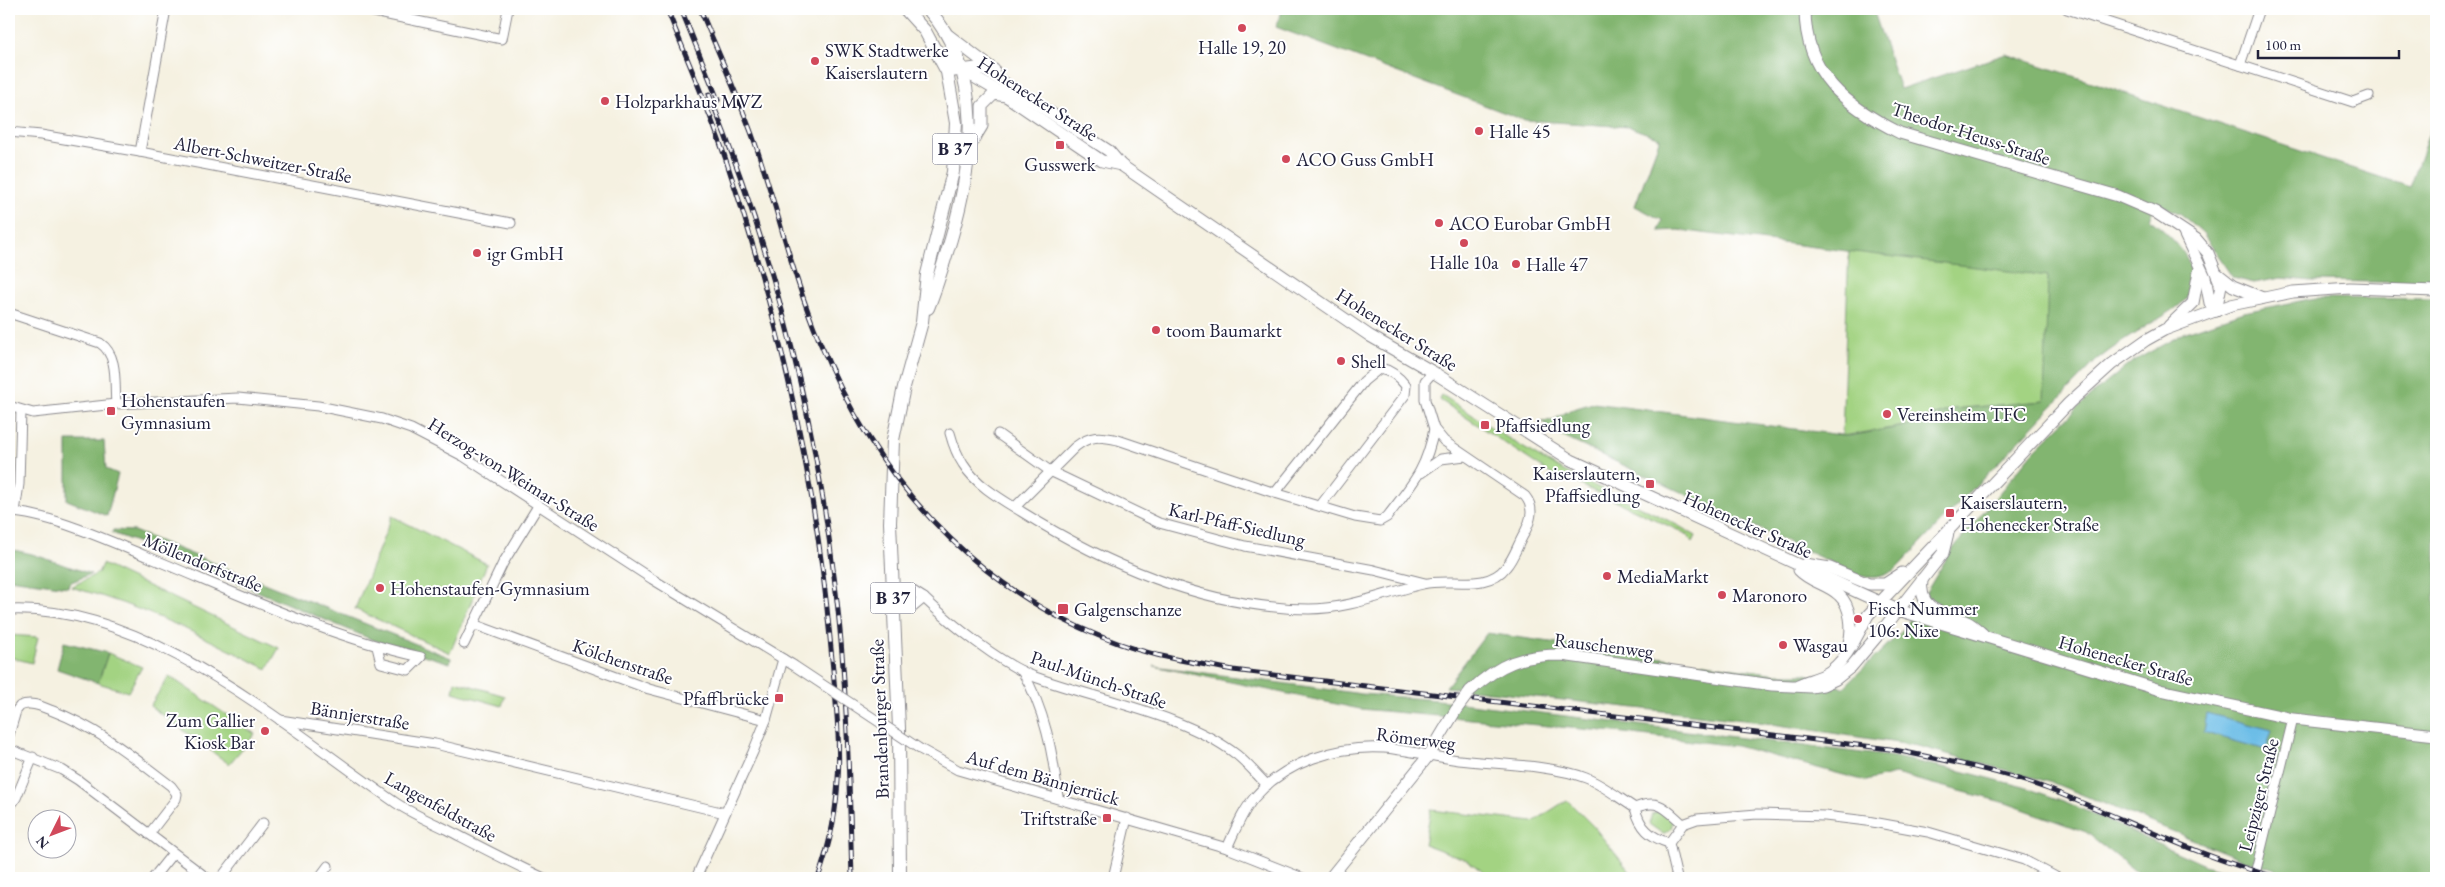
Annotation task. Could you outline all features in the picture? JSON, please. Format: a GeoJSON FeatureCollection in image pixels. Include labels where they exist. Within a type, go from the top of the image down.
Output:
{"type":"FeatureCollection","features":[{"type":"Feature","properties":{"kind":"main road","name":"Brandenburger Straße"},"geometry":{"type":"LineString","coordinates":[[904,9],[925,31],[937,50],[947,72],[956,123],[956,146],[947,200],[927,274],[922,322]]}},
{"type":"Feature","properties":{"kind":"main road","name":"Brandenburger Straße"},"geometry":{"type":"LineString","coordinates":[[900,878],[899,728],[892,576],[891,484],[893,440],[904,387],[922,322],[940,273],[962,202],[971,144],[970,108],[962,70],[948,35],[928,9]]}},
{"type":"Feature","properties":{"kind":"main road","name":"Theodor-Heuss-Straße"},"geometry":{"type":"LineString","coordinates":[[1805,9],[1810,44],[1820,68],[1834,89],[1866,116],[1900,133],[2118,196],[2155,212],[2196,239],[2208,253],[2219,275],[2221,285],[2216,311]]}},
{"type":"Feature","properties":{"kind":"main road","name":"Hohenecker Straße"},"geometry":{"type":"LineString","coordinates":[[948,35],[1010,92]]}},
{"type":"Feature","properties":{"kind":"main road"},"geometry":{"type":"LineString","coordinates":[[937,50],[962,70]]}},
{"type":"Feature","properties":{"kind":"main road","name":"Hohenecker Straße"},"geometry":{"type":"LineString","coordinates":[[947,72],[986,70],[1010,92],[1109,151],[1121,165],[1370,336],[1433,372],[1571,460],[1790,562],[1898,610],[2160,690],[2293,719],[2436,735]]}},
{"type":"Feature","properties":{"kind":"main road"},"geometry":{"type":"LineString","coordinates":[[971,144],[982,126],[982,106],[994,94],[1010,92]]}},
{"type":"Feature","properties":{"kind":"main road"},"geometry":{"type":"LineString","coordinates":[[2184,232],[2205,277],[2207,296],[2216,311]]}},
{"type":"Feature","properties":{"kind":"main road"},"geometry":{"type":"LineString","coordinates":[[2164,330],[2193,302],[2199,264]]}},
{"type":"Feature","properties":{"kind":"main road"},"geometry":{"type":"LineString","coordinates":[[2219,275],[2233,286],[2263,298]]}},
{"type":"Feature","properties":{"kind":"main road"},"geometry":{"type":"LineString","coordinates":[[1790,562],[1830,568],[1869,584],[1884,584],[1914,566],[2088,385],[2128,352],[2164,330],[2216,311],[2293,292],[2350,288],[2436,291]]}},
{"type":"Feature","properties":{"kind":"main road","name":"Rauschenweg"},"geometry":{"type":"LineString","coordinates":[[1330,878],[1429,755],[1456,710],[1470,691],[1488,674],[1505,664],[1521,658],[1543,655],[1562,656],[1772,685],[1823,685],[1836,679],[1851,668],[1943,553],[1948,531]]}},
{"type":"Feature","properties":{"kind":"main road"},"geometry":{"type":"LineString","coordinates":[[1790,562],[1807,578],[1839,595],[1843,601],[1847,608],[1852,632],[1847,652]]}},
{"type":"Feature","properties":{"kind":"main road","name":"Rauschenweg"},"geometry":{"type":"LineString","coordinates":[[1798,685],[1823,676],[1834,669],[1847,652],[1868,615],[1914,566]]}},
{"type":"Feature","properties":{"kind":"main road"},"geometry":{"type":"LineString","coordinates":[[1922,579],[1923,596],[1930,607],[1969,623],[1988,638]]}},
{"type":"Feature","properties":{"kind":"street"},"geometry":{"type":"LineString","coordinates":[[140,152],[166,9]]}},
{"type":"Feature","properties":{"kind":"street"},"geometry":{"type":"LineString","coordinates":[[360,9],[502,39],[508,9]]}},
{"type":"Feature","properties":{"kind":"street"},"geometry":{"type":"LineString","coordinates":[[2067,9],[2353,102],[2369,96]]}},
{"type":"Feature","properties":{"kind":"street"},"geometry":{"type":"LineString","coordinates":[[2240,65],[2259,9]]}},
{"type":"Feature","properties":{"kind":"street","name":"Albert-Schweitzer-Straße"},"geometry":{"type":"LineString","coordinates":[[9,132],[42,135],[140,152],[511,223]]}},
{"type":"Feature","properties":{"kind":"street"},"geometry":{"type":"LineString","coordinates":[[9,313],[100,343],[109,349],[113,357],[116,404]]}},
{"type":"Feature","properties":{"kind":"street","name":"Karl-Pfaff-Siedlung"},"geometry":{"type":"LineString","coordinates":[[1275,493],[1364,381],[1380,368],[1388,370],[1400,378],[1406,386],[1405,395],[1320,506]]}},
{"type":"Feature","properties":{"kind":"street","name":"Karl-Pfaff-Siedlung"},"geometry":{"type":"LineString","coordinates":[[1014,507],[1084,440],[1096,436],[1118,440],[1275,493],[1355,517],[1380,521],[1387,517],[1421,473],[1430,452],[1434,429],[1424,393],[1426,381],[1433,372]]}},
{"type":"Feature","properties":{"kind":"street","name":"Herzog-von-Weimar-Straße"},"geometry":{"type":"LineString","coordinates":[[9,406],[33,413],[116,404],[238,398],[318,406],[354,412],[411,429],[436,441],[652,579],[793,665]]}},
{"type":"Feature","properties":{"kind":"street","name":"Möllendorfstraße"},"geometry":{"type":"LineString","coordinates":[[21,411],[19,484],[12,512],[72,527],[301,620],[377,647]]}},
{"type":"Feature","properties":{"kind":"street","name":"Karl-Pfaff-Siedlung"},"geometry":{"type":"LineString","coordinates":[[950,433],[959,456],[969,472],[1014,507],[1071,540],[1120,564],[1180,587],[1240,602],[1283,608],[1336,606],[1375,599],[1425,583],[1478,581],[1498,574],[1507,567],[1530,520],[1530,502],[1525,496],[1444,440],[1434,429]]}},
{"type":"Feature","properties":{"kind":"street","name":"Karl-Pfaff-Siedlung"},"geometry":{"type":"LineString","coordinates":[[998,434],[1050,471],[1159,523],[1246,546],[1374,570],[1425,583]]}},
{"type":"Feature","properties":{"kind":"street","name":"Karl-Pfaff-Siedlung"},"geometry":{"type":"LineString","coordinates":[[1421,473],[1441,459],[1466,456]]}},
{"type":"Feature","properties":{"kind":"street"},"geometry":{"type":"LineString","coordinates":[[464,644],[503,563],[538,506]]}},
{"type":"Feature","properties":{"kind":"street","name":"Paul-Münch-Straße"},"geometry":{"type":"LineString","coordinates":[[924,598],[969,635],[1022,671],[1187,728],[1218,742],[1237,756],[1267,785]]}},
{"type":"Feature","properties":{"kind":"street","name":"Bännjerstraße"},"geometry":{"type":"LineString","coordinates":[[9,610],[64,615],[112,627],[140,638],[203,671],[278,720],[435,744],[725,813]]}},
{"type":"Feature","properties":{"kind":"street","name":"Kölchenstraße"},"geometry":{"type":"LineString","coordinates":[[474,624],[640,686],[766,720]]}},
{"type":"Feature","properties":{"kind":"street"},"geometry":{"type":"LineString","coordinates":[[696,878],[766,720],[783,659]]}},
{"type":"Feature","properties":{"kind":"street","name":"Auf dem Bännjerrück"},"geometry":{"type":"LineString","coordinates":[[793,665],[920,749],[958,770],[1227,848],[1303,878]]}},
{"type":"Feature","properties":{"kind":"street"},"geometry":{"type":"LineString","coordinates":[[1022,671],[1031,685],[1050,743],[1058,798]]}},
{"type":"Feature","properties":{"kind":"street"},"geometry":{"type":"LineString","coordinates":[[9,735],[16,711],[20,706],[32,703],[72,718],[117,744],[171,786],[177,794],[176,799],[149,834]]}},
{"type":"Feature","properties":{"kind":"street","name":"Leipziger Straße"},"geometry":{"type":"LineString","coordinates":[[2254,878],[2293,719]]}},
{"type":"Feature","properties":{"kind":"street","name":"Langenfeldstraße"},"geometry":{"type":"LineString","coordinates":[[278,720],[398,804],[511,863],[544,878]]}},
{"type":"Feature","properties":{"kind":"street","name":"Römerweg"},"geometry":{"type":"LineString","coordinates":[[1227,848],[1242,815],[1253,799],[1267,785],[1284,773],[1327,754],[1355,748],[1384,748],[1568,773],[1587,778],[1635,808]]}},
{"type":"Feature","properties":{"kind":"street"},"geometry":{"type":"LineString","coordinates":[[9,749],[62,770],[78,780],[207,878]]}},
{"type":"Feature","properties":{"kind":"street"},"geometry":{"type":"LineString","coordinates":[[9,808],[30,769],[33,758]]}},
{"type":"Feature","properties":{"kind":"street"},"geometry":{"type":"LineString","coordinates":[[1669,843],[1657,839],[1639,823],[1635,808],[1649,802],[1656,804],[1663,807],[1683,824]]}},
{"type":"Feature","properties":{"kind":"street"},"geometry":{"type":"LineString","coordinates":[[1677,878],[1669,843],[1683,824],[1698,819],[1757,814],[1867,820],[1928,832],[2024,860],[2058,878]]}},
{"type":"Feature","properties":{"kind":"street"},"geometry":{"type":"LineString","coordinates":[[1113,878],[1128,818]]}},
{"type":"Feature","properties":{"kind":"street"},"geometry":{"type":"LineString","coordinates":[[221,878],[263,823]]}},
{"type":"Feature","properties":{"kind":"street"},"geometry":{"type":"LineString","coordinates":[[153,878],[173,853]]}},
{"type":"Feature","properties":{"kind":"street"},"geometry":{"type":"LineString","coordinates":[[319,878],[328,866]]}},
{"type":"Feature","properties":{"kind":"green space"},"geometry":{"type":"Polygon","coordinates":[[[1283,9],[1873,9],[1900,89],[2006,54],[2410,187],[2436,113],[2436,283],[2313,281],[2281,278],[2254,283],[2233,278],[2203,234],[2181,214],[2156,203],[2149,219],[2178,245],[2186,256],[2191,268],[2193,280],[2190,292],[2182,303],[2096,361],[1895,570],[1877,577],[1858,575],[1561,436],[1541,421],[1553,420],[1570,410],[1593,403],[1849,436],[1905,426],[1953,409],[2044,401],[2048,276],[1678,230],[1659,231],[1662,220],[1635,206],[1660,138],[1629,127],[1524,120],[1276,27],[1283,9]]]}},
{"type":"Feature","properties":{"kind":"green space"},"geometry":{"type":"Polygon","coordinates":[[[1660,138],[2049,276],[2045,401],[1953,409],[1905,426],[1842,436],[1849,247],[1635,206],[1660,138]]]}},
{"type":"Feature","properties":{"kind":"green space"},"geometry":{"type":"Polygon","coordinates":[[[2315,298],[2436,299],[2436,878],[2326,878],[2284,873],[2239,858],[2053,783],[1918,746],[1752,721],[1446,687],[1487,633],[1777,674],[1806,674],[1843,688],[1904,629],[1951,551],[2034,451],[2090,396],[2132,362],[2186,332],[2244,312],[2315,298]]]}},
{"type":"Feature","properties":{"kind":"green space"},"geometry":{"type":"Polygon","coordinates":[[[1442,395],[1547,462],[1664,518],[1696,536],[1693,542],[1684,533],[1568,479],[1557,478],[1440,400],[1442,395]]]}},
{"type":"Feature","properties":{"kind":"green space"},"geometry":{"type":"Polygon","coordinates":[[[67,441],[104,441],[106,469],[118,474],[107,516],[67,500],[67,441]]]}},
{"type":"Feature","properties":{"kind":"green space"},"geometry":{"type":"Polygon","coordinates":[[[392,516],[487,564],[450,653],[355,609],[392,516]]]}},
{"type":"Feature","properties":{"kind":"green space"},"geometry":{"type":"Polygon","coordinates":[[[113,530],[134,531],[451,658],[450,663],[373,640],[169,554],[112,533],[113,530]]]}},
{"type":"Feature","properties":{"kind":"green space"},"geometry":{"type":"Polygon","coordinates":[[[9,549],[32,554],[91,574],[69,583],[68,587],[9,579],[9,549]]]}},
{"type":"Feature","properties":{"kind":"green space"},"geometry":{"type":"Polygon","coordinates":[[[102,564],[279,648],[267,669],[172,623],[123,603],[71,587],[98,573],[102,564]]]}},
{"type":"Feature","properties":{"kind":"green space"},"geometry":{"type":"Polygon","coordinates":[[[9,635],[38,637],[32,663],[9,657],[9,635]]]}},
{"type":"Feature","properties":{"kind":"green space"},"geometry":{"type":"Polygon","coordinates":[[[64,642],[108,653],[98,683],[57,669],[64,642]]]}},
{"type":"Feature","properties":{"kind":"green space"},"geometry":{"type":"Polygon","coordinates":[[[108,653],[142,667],[128,692],[98,683],[108,653]]]}},
{"type":"Feature","properties":{"kind":"green space"},"geometry":{"type":"Polygon","coordinates":[[[1154,666],[1362,694],[1438,700],[1894,757],[2024,787],[2066,802],[2205,865],[2251,878],[2144,878],[2086,832],[2006,803],[1895,774],[1866,781],[1736,746],[1615,732],[1360,709],[1154,666]]]}},
{"type":"Feature","properties":{"kind":"green space"},"geometry":{"type":"Polygon","coordinates":[[[169,676],[255,734],[229,764],[150,706],[169,676]]]}},
{"type":"Feature","properties":{"kind":"green space"},"geometry":{"type":"Polygon","coordinates":[[[455,681],[505,696],[502,706],[453,692],[455,681]]]}},
{"type":"Feature","properties":{"kind":"green space"},"geometry":{"type":"Polygon","coordinates":[[[1567,800],[1594,827],[1635,878],[1491,878],[1467,860],[1424,844],[1431,810],[1533,822],[1567,800]]]}},
{"type":"Feature","properties":{"kind":"green space"},"geometry":{"type":"Polygon","coordinates":[[[1660,810],[1673,820],[1671,829],[1663,834],[1649,824],[1652,814],[1660,810]]]}},
{"type":"Feature","properties":{"kind":"water"},"geometry":{"type":"Polygon","coordinates":[[[2206,713],[2272,730],[2266,750],[2203,732],[2206,713]]]}},
{"type":"Feature","properties":{"kind":"railway"},"geometry":{"type":"LineString","coordinates":[[667,9],[705,103],[745,218],[778,336],[792,396],[815,516],[830,638],[839,759],[834,817],[828,847],[818,878]]}},
{"type":"Feature","properties":{"kind":"railway"},"geometry":{"type":"LineString","coordinates":[[681,9],[718,100]]}},
{"type":"Feature","properties":{"kind":"railway"},"geometry":{"type":"LineString","coordinates":[[700,9],[754,140],[809,315],[844,395],[875,447],[910,495],[950,538],[995,577],[1044,609],[1098,636],[1157,655],[1233,670],[1890,749],[1950,761],[2029,782],[2191,849],[2279,878]]}},
{"type":"Feature","properties":{"kind":"railway"},"geometry":{"type":"LineString","coordinates":[[709,94],[752,211],[771,271],[802,392],[815,453],[834,576],[842,652],[847,727],[852,878]]}},
{"type":"Feature","properties":{"kind":"place","name":"Halle 19, 20"},"geometry":{"type":"Point","coordinates":[1242,28]}},
{"type":"Feature","properties":{"kind":"place","name":"SWK Stadtwerke Kaiserslautern"},"geometry":{"type":"Point","coordinates":[815,61]}},
{"type":"Feature","properties":{"kind":"place","name":"Holzparkhaus MVZ"},"geometry":{"type":"Point","coordinates":[605,101]}},
{"type":"Feature","properties":{"kind":"place","name":"Halle 45"},"geometry":{"type":"Point","coordinates":[1479,131]}},
{"type":"Feature","properties":{"kind":"place","name":"Gusswerk"},"geometry":{"type":"Point","coordinates":[1060,145]}},
{"type":"Feature","properties":{"kind":"place","name":"ACO Guss GmbH"},"geometry":{"type":"Point","coordinates":[1286,159]}},
{"type":"Feature","properties":{"kind":"place","name":"ACO Eurobar GmbH"},"geometry":{"type":"Point","coordinates":[1439,223]}},
{"type":"Feature","properties":{"kind":"place","name":"Halle 10a"},"geometry":{"type":"Point","coordinates":[1464,243]}},
{"type":"Feature","properties":{"kind":"place","name":"igr GmbH"},"geometry":{"type":"Point","coordinates":[477,253]}},
{"type":"Feature","properties":{"kind":"place","name":"Halle 47"},"geometry":{"type":"Point","coordinates":[1516,264]}},
{"type":"Feature","properties":{"kind":"place","name":"toom Baumarkt"},"geometry":{"type":"Point","coordinates":[1156,330]}},
{"type":"Feature","properties":{"kind":"place","name":"Shell"},"geometry":{"type":"Point","coordinates":[1341,361]}},
{"type":"Feature","properties":{"kind":"place","name":"Hohenstaufen Gymnasium"},"geometry":{"type":"Point","coordinates":[111,411]}},
{"type":"Feature","properties":{"kind":"place","name":"Vereinsheim TFC"},"geometry":{"type":"Point","coordinates":[1887,414]}},
{"type":"Feature","properties":{"kind":"place","name":"Pfaffsiedlung"},"geometry":{"type":"Point","coordinates":[1485,425]}},
{"type":"Feature","properties":{"kind":"place","name":"Kaiserslautern, Pfaffsiedlung"},"geometry":{"type":"Point","coordinates":[1650,484]}},
{"type":"Feature","properties":{"kind":"place","name":"Kaiserslautern, Hohenecker Straße"},"geometry":{"type":"Point","coordinates":[1950,513]}},
{"type":"Feature","properties":{"kind":"place","name":"MediaMarkt"},"geometry":{"type":"Point","coordinates":[1607,576]}},
{"type":"Feature","properties":{"kind":"place","name":"Hohenstaufen-Gymnasium"},"geometry":{"type":"Point","coordinates":[380,588]}},
{"type":"Feature","properties":{"kind":"place","name":"Maronoro"},"geometry":{"type":"Point","coordinates":[1722,595]}},
{"type":"Feature","properties":{"kind":"place","name":"Galgenschanze"},"geometry":{"type":"Point","coordinates":[1063,609]}},
{"type":"Feature","properties":{"kind":"place","name":"Fisch Nummer 106: Nixe"},"geometry":{"type":"Point","coordinates":[1858,619]}},
{"type":"Feature","properties":{"kind":"place","name":"Wasgau"},"geometry":{"type":"Point","coordinates":[1783,645]}},
{"type":"Feature","properties":{"kind":"place","name":"Pfaffbrücke"},"geometry":{"type":"Point","coordinates":[779,698]}},
{"type":"Feature","properties":{"kind":"place","name":"Zum Gallier Kiosk Bar"},"geometry":{"type":"Point","coordinates":[265,731]}},
{"type":"Feature","properties":{"kind":"place","name":"Triftstraße"},"geometry":{"type":"Point","coordinates":[1107,818]}}]}
